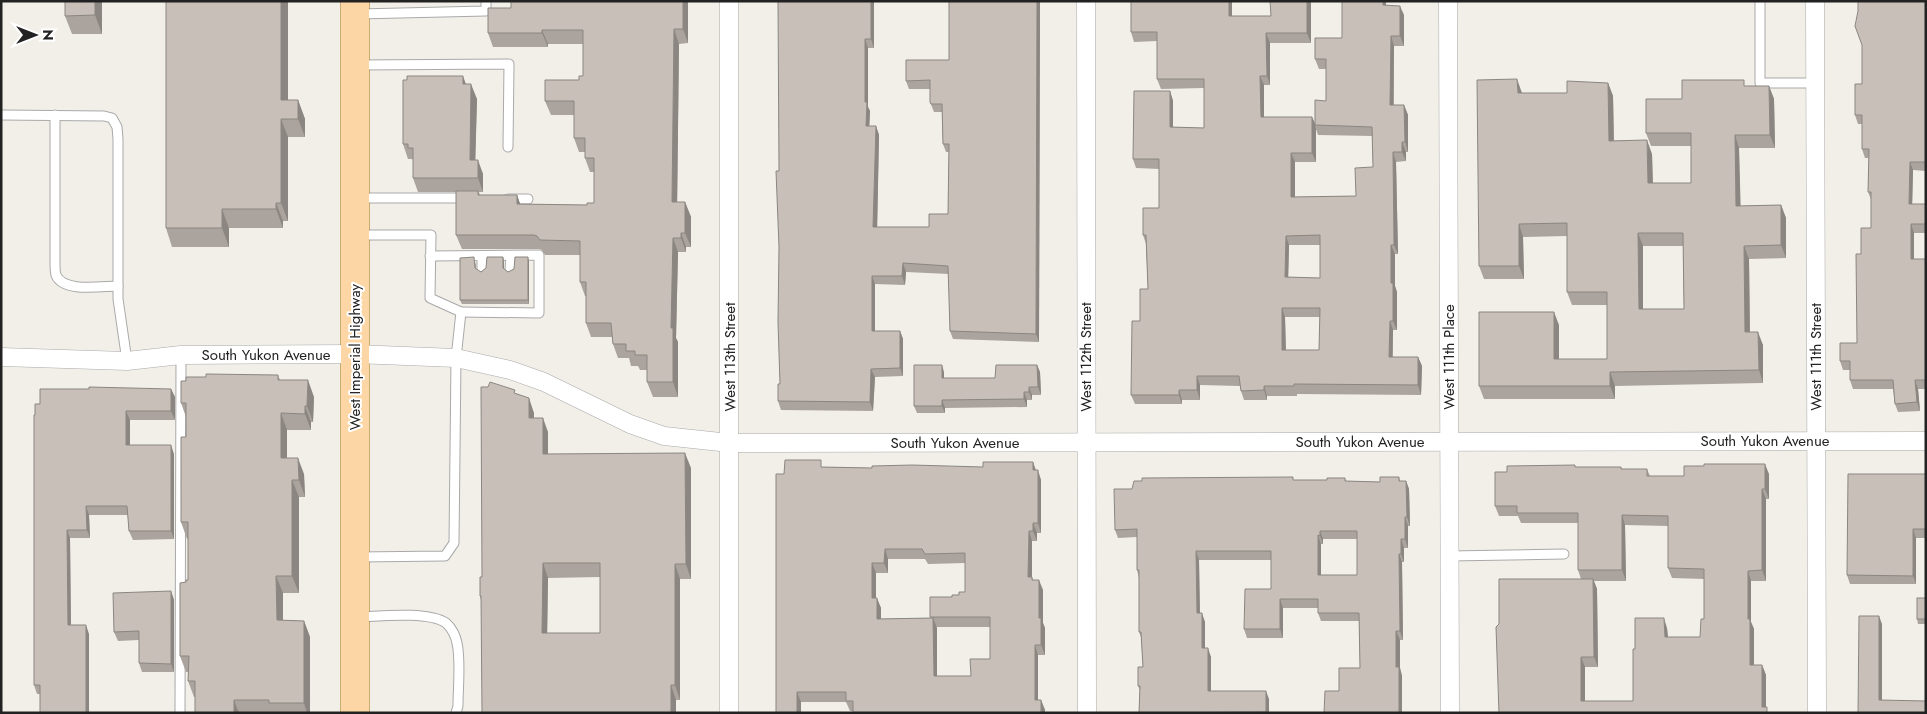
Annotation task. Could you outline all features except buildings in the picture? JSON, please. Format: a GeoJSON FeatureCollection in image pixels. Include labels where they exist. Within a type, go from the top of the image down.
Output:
{"type":"FeatureCollection","features":[{"type":"Feature","properties":{"kind":"main road","name":"West Imperial Highway"},"geometry":{"type":"LineString","coordinates":[[355,8],[355,713]]}},
{"type":"Feature","properties":{"kind":"street","name":"West 113th Street"},"geometry":{"type":"LineString","coordinates":[[729,1],[729,713]]}},
{"type":"Feature","properties":{"kind":"street","name":"West 112th Street"},"geometry":{"type":"LineString","coordinates":[[1086,1],[1087,713]]}},
{"type":"Feature","properties":{"kind":"street","name":"West 111th Place"},"geometry":{"type":"LineString","coordinates":[[1448,1],[1450,713]]}},
{"type":"Feature","properties":{"kind":"street","name":"West 111th Street"},"geometry":{"type":"LineString","coordinates":[[1815,1],[1817,713]]}},
{"type":"Feature","properties":{"kind":"street","name":"South Yukon Avenue"},"geometry":{"type":"LineString","coordinates":[[1,357],[127,360],[181,355],[355,354],[456,358],[510,370],[535,379],[630,424],[664,436],[730,443],[1926,441]]}},
{"type":"Feature","properties":{"kind":"lane"},"geometry":{"type":"LineString","coordinates":[[355,8],[486,11],[486,1]]}},
{"type":"Feature","properties":{"kind":"lane"},"geometry":{"type":"LineString","coordinates":[[1760,1],[1760,83],[1816,83]]}},
{"type":"Feature","properties":{"kind":"lane"},"geometry":{"type":"LineString","coordinates":[[355,65],[509,64],[508,147]]}},
{"type":"Feature","properties":{"kind":"lane"},"geometry":{"type":"LineString","coordinates":[[1,115],[104,116],[112,118],[117,127],[118,299],[127,360]]}},
{"type":"Feature","properties":{"kind":"lane"},"geometry":{"type":"LineString","coordinates":[[54,115],[54,263],[56,275],[62,283],[70,287],[118,286]]}},
{"type":"Feature","properties":{"kind":"lane"},"geometry":{"type":"LineString","coordinates":[[355,198],[480,198]]}},
{"type":"Feature","properties":{"kind":"lane"},"geometry":{"type":"LineString","coordinates":[[499,199],[528,199]]}},
{"type":"Feature","properties":{"kind":"lane"},"geometry":{"type":"LineString","coordinates":[[355,235],[431,235],[430,256],[430,298],[461,312],[482,308],[510,308],[539,313],[539,255],[430,256]]}},
{"type":"Feature","properties":{"kind":"lane"},"geometry":{"type":"LineString","coordinates":[[482,256],[482,270]]}},
{"type":"Feature","properties":{"kind":"lane"},"geometry":{"type":"LineString","coordinates":[[510,270],[511,256]]}},
{"type":"Feature","properties":{"kind":"lane"},"geometry":{"type":"LineString","coordinates":[[355,557],[445,556],[454,543],[456,358],[461,312]]}},
{"type":"Feature","properties":{"kind":"lane"},"geometry":{"type":"LineString","coordinates":[[180,713],[181,355]]}},
{"type":"Feature","properties":{"kind":"lane"},"geometry":{"type":"LineString","coordinates":[[1449,556],[1564,554]]}},
{"type":"Feature","properties":{"kind":"lane"},"geometry":{"type":"LineString","coordinates":[[355,616],[424,616],[436,618],[448,624],[455,635],[458,646],[458,706],[456,713]]}}]}
